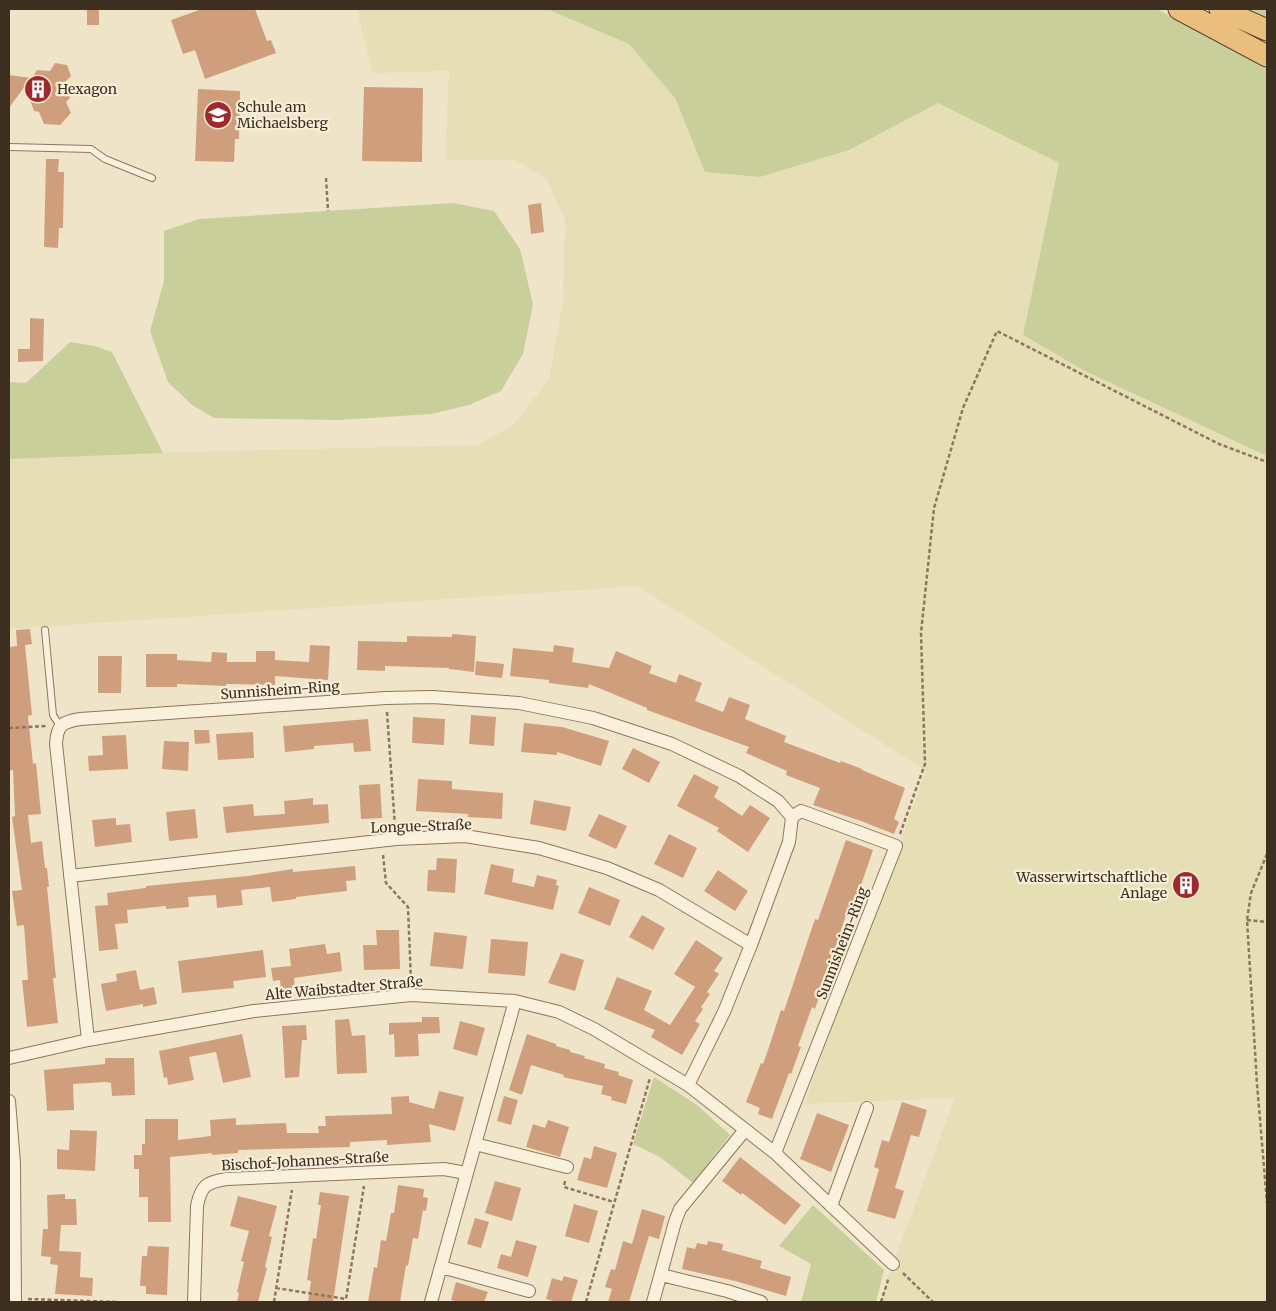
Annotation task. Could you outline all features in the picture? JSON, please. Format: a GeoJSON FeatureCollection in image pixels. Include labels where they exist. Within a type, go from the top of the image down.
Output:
{"type":"FeatureCollection","features":[{"type":"Feature","properties":{"kind":"highway"},"geometry":{"type":"LineString","coordinates":[[1179,9],[1267,56]]}},
{"type":"Feature","properties":{"kind":"highway"},"geometry":{"type":"LineString","coordinates":[[1220,9],[1267,30]]}},
{"type":"Feature","properties":{"kind":"street","name":"Sunnisheim-Ring"},"geometry":{"type":"LineString","coordinates":[[60,726],[69,721],[80,719],[386,698],[432,697],[518,703],[593,718],[672,744],[739,776],[778,802],[792,817]]}},
{"type":"Feature","properties":{"kind":"street"},"geometry":{"type":"LineString","coordinates":[[60,726],[56,734],[56,744],[88,1040]]}},
{"type":"Feature","properties":{"kind":"street"},"geometry":{"type":"LineString","coordinates":[[688,1084],[724,1012],[751,945],[789,842],[792,817],[801,811],[896,846]]}},
{"type":"Feature","properties":{"kind":"street","name":"Longue-Straße"},"geometry":{"type":"LineString","coordinates":[[70,876],[396,839],[465,836],[539,848],[607,868],[659,890],[751,945]]}},
{"type":"Feature","properties":{"kind":"street","name":"Sunnisheim-Ring"},"geometry":{"type":"LineString","coordinates":[[775,1153],[896,846]]}},
{"type":"Feature","properties":{"kind":"street","name":"Alte Waibstadter Straße"},"geometry":{"type":"LineString","coordinates":[[9,1058],[88,1040],[254,1010],[412,995],[515,1001],[559,1012],[594,1029],[688,1084],[775,1153],[893,1264]]}},
{"type":"Feature","properties":{"kind":"street"},"geometry":{"type":"LineString","coordinates":[[430,1302],[515,1001]]}},
{"type":"Feature","properties":{"kind":"street"},"geometry":{"type":"LineString","coordinates":[[9,1101],[14,1163],[12,1261],[15,1300]]}},
{"type":"Feature","properties":{"kind":"street"},"geometry":{"type":"LineString","coordinates":[[831,1206],[867,1108]]}},
{"type":"Feature","properties":{"kind":"street"},"geometry":{"type":"LineString","coordinates":[[653,1302],[680,1209],[745,1130]]}},
{"type":"Feature","properties":{"kind":"street"},"geometry":{"type":"LineString","coordinates":[[475,1144],[567,1168]]}},
{"type":"Feature","properties":{"kind":"street","name":"Bischof-Johannes-Straße"},"geometry":{"type":"LineString","coordinates":[[194,1302],[197,1206],[200,1194],[212,1181],[444,1169],[466,1173]]}},
{"type":"Feature","properties":{"kind":"street"},"geometry":{"type":"LineString","coordinates":[[440,1267],[529,1291]]}},
{"type":"Feature","properties":{"kind":"street"},"geometry":{"type":"LineString","coordinates":[[660,1275],[727,1291],[761,1302]]}},
{"type":"Feature","properties":{"kind":"lane"},"geometry":{"type":"LineString","coordinates":[[9,147],[91,149],[105,159],[152,178]]}},
{"type":"Feature","properties":{"kind":"lane"},"geometry":{"type":"LineString","coordinates":[[44,630],[54,715],[60,726]]}},
{"type":"Feature","properties":{"kind":"path"},"geometry":{"type":"LineString","coordinates":[[326,178],[328,211]]}},
{"type":"Feature","properties":{"kind":"path"},"geometry":{"type":"LineString","coordinates":[[896,846],[925,764],[921,632],[934,508],[964,408],[997,330],[1219,444],[1267,462]]}},
{"type":"Feature","properties":{"kind":"path"},"geometry":{"type":"LineString","coordinates":[[386,698],[396,839]]}},
{"type":"Feature","properties":{"kind":"path"},"geometry":{"type":"LineString","coordinates":[[9,728],[60,726]]}},
{"type":"Feature","properties":{"kind":"path"},"geometry":{"type":"LineString","coordinates":[[381,841],[386,883],[408,908],[412,995]]}},
{"type":"Feature","properties":{"kind":"path"},"geometry":{"type":"LineString","coordinates":[[1267,854],[1251,893],[1248,920],[1257,1084],[1267,1203]]}},
{"type":"Feature","properties":{"kind":"path"},"geometry":{"type":"LineString","coordinates":[[1248,920],[1267,922]]}},
{"type":"Feature","properties":{"kind":"path"},"geometry":{"type":"LineString","coordinates":[[586,1302],[654,1065]]}},
{"type":"Feature","properties":{"kind":"path"},"geometry":{"type":"LineString","coordinates":[[567,1168],[564,1187],[614,1202]]}},
{"type":"Feature","properties":{"kind":"path"},"geometry":{"type":"LineString","coordinates":[[276,1288],[346,1299],[367,1172]]}},
{"type":"Feature","properties":{"kind":"path"},"geometry":{"type":"LineString","coordinates":[[274,1302],[295,1176]]}},
{"type":"Feature","properties":{"kind":"path"},"geometry":{"type":"LineString","coordinates":[[881,1302],[893,1264],[933,1302]]}},
{"type":"Feature","properties":{"kind":"path"},"geometry":{"type":"LineString","coordinates":[[15,1300],[117,1302]]}},
{"type":"Feature","properties":{"kind":"shaded area"},"geometry":{"type":"Polygon","coordinates":[[[357,9],[547,9],[629,43],[675,98],[705,172],[760,177],[832,155],[938,103],[1059,163],[1023,335],[1083,370],[1267,456],[1267,1302],[881,1302],[893,1264],[955,1098],[804,1104],[926,771],[638,586],[9,629],[9,459],[99,454],[477,445],[512,426],[549,380],[563,301],[565,220],[547,180],[516,160],[445,160],[449,71],[372,73],[357,9]]]}},
{"type":"Feature","properties":{"kind":"green space"},"geometry":{"type":"Polygon","coordinates":[[[547,9],[1157,9],[1267,68],[1267,456],[1083,370],[1023,335],[1059,163],[938,103],[849,150],[760,177],[705,172],[675,98],[629,44],[547,9]]]}},
{"type":"Feature","properties":{"kind":"green space"},"geometry":{"type":"Polygon","coordinates":[[[1243,9],[1267,9],[1267,19],[1243,9]]]}},
{"type":"Feature","properties":{"kind":"green space"},"geometry":{"type":"Polygon","coordinates":[[[453,203],[494,211],[520,249],[533,304],[523,354],[501,391],[469,405],[431,414],[340,420],[214,418],[192,405],[168,382],[150,331],[164,281],[164,231],[199,219],[453,203]]]}},
{"type":"Feature","properties":{"kind":"green space"},"geometry":{"type":"Polygon","coordinates":[[[70,342],[95,346],[112,352],[163,453],[9,459],[9,382],[26,383],[70,342]]]}},
{"type":"Feature","properties":{"kind":"green space"},"geometry":{"type":"Polygon","coordinates":[[[654,1077],[697,1105],[730,1135],[693,1183],[660,1157],[633,1144],[654,1077]]]}},
{"type":"Feature","properties":{"kind":"green space"},"geometry":{"type":"Polygon","coordinates":[[[813,1205],[884,1270],[876,1302],[801,1302],[811,1264],[779,1246],[813,1205]]]}},
{"type":"Feature","properties":{"kind":"building"},"geometry":{"type":"Polygon","coordinates":[[[87,9],[99,9],[99,25],[87,25],[87,9]]]}},
{"type":"Feature","properties":{"kind":"building"},"geometry":{"type":"Polygon","coordinates":[[[202,9],[255,9],[267,41],[271,40],[276,53],[205,79],[195,50],[183,54],[171,20],[202,9]]]}},
{"type":"Feature","properties":{"kind":"building","name":"Hexagon"},"geometry":{"type":"Polygon","coordinates":[[[55,63],[67,65],[71,76],[64,83],[70,98],[66,102],[71,113],[60,125],[44,124],[39,112],[34,111],[25,86],[9,108],[9,75],[32,78],[37,70],[50,71],[55,63]]]}},
{"type":"Feature","properties":{"kind":"building"},"geometry":{"type":"Polygon","coordinates":[[[364,87],[423,88],[422,162],[362,161],[364,87]]]}},
{"type":"Feature","properties":{"kind":"building","name":"Schule am Michaelsberg"},"geometry":{"type":"Polygon","coordinates":[[[198,89],[240,91],[239,139],[235,139],[234,162],[195,161],[198,89]]]}},
{"type":"Feature","properties":{"kind":"building"},"geometry":{"type":"Polygon","coordinates":[[[46,159],[59,159],[58,172],[64,172],[63,228],[59,228],[58,248],[44,247],[46,159]]]}},
{"type":"Feature","properties":{"kind":"building"},"geometry":{"type":"Polygon","coordinates":[[[541,203],[544,232],[531,234],[528,205],[541,203]]]}},
{"type":"Feature","properties":{"kind":"building"},"geometry":{"type":"Polygon","coordinates":[[[30,318],[44,319],[43,361],[18,362],[18,349],[30,349],[30,318]]]}},
{"type":"Feature","properties":{"kind":"building"},"geometry":{"type":"Polygon","coordinates":[[[30,629],[32,644],[25,645],[32,715],[28,716],[33,764],[36,763],[41,814],[28,815],[31,843],[42,841],[45,868],[47,868],[49,887],[47,887],[56,978],[53,978],[58,1023],[27,1027],[22,980],[28,980],[24,925],[17,926],[12,891],[22,890],[12,817],[15,816],[13,770],[9,771],[9,647],[17,646],[16,630],[30,629]]]}},
{"type":"Feature","properties":{"kind":"building"},"geometry":{"type":"Polygon","coordinates":[[[452,634],[476,636],[474,672],[449,668],[385,666],[385,671],[357,670],[358,641],[407,642],[407,636],[452,637],[452,634]]]}},
{"type":"Feature","properties":{"kind":"building"},"geometry":{"type":"Polygon","coordinates":[[[310,645],[330,646],[328,680],[275,676],[275,685],[177,684],[177,687],[146,687],[146,654],[177,654],[177,660],[211,662],[212,652],[227,653],[227,662],[256,662],[256,651],[275,651],[275,660],[309,662],[310,645]]]}},
{"type":"Feature","properties":{"kind":"building"},"geometry":{"type":"Polygon","coordinates":[[[554,645],[574,648],[572,662],[609,668],[616,651],[652,666],[649,673],[676,683],[679,674],[702,683],[695,701],[723,712],[729,697],[750,705],[745,719],[786,736],[784,742],[840,763],[841,761],[905,788],[894,819],[899,822],[894,834],[813,805],[820,788],[786,775],[787,771],[746,753],[749,747],[647,710],[647,708],[589,684],[588,688],[549,683],[549,680],[510,676],[513,648],[553,652],[554,645]]]}},
{"type":"Feature","properties":{"kind":"building"},"geometry":{"type":"Polygon","coordinates":[[[98,656],[122,656],[121,693],[98,693],[98,656]]]}},
{"type":"Feature","properties":{"kind":"building"},"geometry":{"type":"Polygon","coordinates":[[[476,661],[504,664],[502,678],[475,675],[476,661]]]}},
{"type":"Feature","properties":{"kind":"building"},"geometry":{"type":"Polygon","coordinates":[[[471,715],[496,717],[494,746],[469,744],[471,715]]]}},
{"type":"Feature","properties":{"kind":"building"},"geometry":{"type":"Polygon","coordinates":[[[413,717],[445,719],[444,745],[412,743],[413,717]]]}},
{"type":"Feature","properties":{"kind":"building"},"geometry":{"type":"Polygon","coordinates":[[[368,719],[371,751],[354,752],[353,743],[314,746],[314,749],[285,752],[283,726],[368,719]]]}},
{"type":"Feature","properties":{"kind":"building"},"geometry":{"type":"Polygon","coordinates":[[[524,723],[562,727],[609,741],[601,766],[557,752],[557,755],[521,752],[524,723]]]}},
{"type":"Feature","properties":{"kind":"building"},"geometry":{"type":"Polygon","coordinates":[[[194,730],[209,730],[210,743],[195,744],[194,730]]]}},
{"type":"Feature","properties":{"kind":"building"},"geometry":{"type":"Polygon","coordinates":[[[253,732],[254,758],[218,760],[216,734],[253,732]]]}},
{"type":"Feature","properties":{"kind":"building"},"geometry":{"type":"Polygon","coordinates":[[[126,735],[128,769],[89,771],[88,756],[103,755],[102,736],[126,735]]]}},
{"type":"Feature","properties":{"kind":"building"},"geometry":{"type":"Polygon","coordinates":[[[164,741],[189,742],[188,771],[162,769],[164,741]]]}},
{"type":"Feature","properties":{"kind":"building"},"geometry":{"type":"Polygon","coordinates":[[[633,748],[660,762],[649,783],[622,769],[633,748]]]}},
{"type":"Feature","properties":{"kind":"building"},"geometry":{"type":"Polygon","coordinates":[[[694,774],[719,787],[714,797],[742,816],[750,805],[770,818],[748,852],[717,831],[719,828],[677,806],[694,774]]]}},
{"type":"Feature","properties":{"kind":"building"},"geometry":{"type":"Polygon","coordinates":[[[418,779],[452,781],[452,789],[503,793],[502,819],[468,817],[468,814],[416,811],[418,779]]]}},
{"type":"Feature","properties":{"kind":"building"},"geometry":{"type":"Polygon","coordinates":[[[380,784],[382,818],[361,819],[359,785],[380,784]]]}},
{"type":"Feature","properties":{"kind":"building"},"geometry":{"type":"Polygon","coordinates":[[[313,798],[313,805],[328,804],[329,823],[226,833],[223,807],[253,804],[254,816],[285,814],[284,801],[313,798]]]}},
{"type":"Feature","properties":{"kind":"building"},"geometry":{"type":"Polygon","coordinates":[[[534,800],[571,807],[566,831],[530,824],[534,800]]]}},
{"type":"Feature","properties":{"kind":"building"},"geometry":{"type":"Polygon","coordinates":[[[195,809],[198,838],[169,841],[166,812],[195,809]]]}},
{"type":"Feature","properties":{"kind":"building"},"geometry":{"type":"Polygon","coordinates":[[[599,814],[627,826],[616,849],[588,836],[599,814]]]}},
{"type":"Feature","properties":{"kind":"building"},"geometry":{"type":"Polygon","coordinates":[[[116,818],[116,825],[130,824],[132,842],[95,847],[92,820],[116,818]]]}},
{"type":"Feature","properties":{"kind":"building"},"geometry":{"type":"Polygon","coordinates":[[[669,834],[697,848],[683,878],[654,864],[669,834]]]}},
{"type":"Feature","properties":{"kind":"building"},"geometry":{"type":"Polygon","coordinates":[[[846,840],[873,850],[850,917],[846,915],[815,1009],[812,1007],[798,1046],[801,1047],[772,1119],[758,1114],[760,1108],[746,1102],[761,1063],[763,1064],[781,1010],[784,1011],[815,919],[818,920],[846,840]]]}},
{"type":"Feature","properties":{"kind":"building"},"geometry":{"type":"Polygon","coordinates":[[[437,858],[457,859],[455,893],[427,891],[428,870],[436,870],[437,858]]]}},
{"type":"Feature","properties":{"kind":"building"},"geometry":{"type":"Polygon","coordinates":[[[491,864],[514,869],[512,882],[534,887],[537,875],[557,880],[556,885],[559,886],[553,910],[484,894],[491,864]]]}},
{"type":"Feature","properties":{"kind":"building"},"geometry":{"type":"Polygon","coordinates":[[[355,866],[356,880],[346,881],[347,891],[272,902],[270,887],[241,890],[243,905],[217,908],[216,895],[188,897],[189,907],[166,909],[166,906],[127,910],[128,923],[115,924],[118,949],[99,951],[95,906],[108,905],[107,893],[146,888],[146,886],[248,876],[293,869],[293,872],[355,866]]]}},
{"type":"Feature","properties":{"kind":"building"},"geometry":{"type":"Polygon","coordinates":[[[718,870],[748,891],[735,911],[704,891],[718,870]]]}},
{"type":"Feature","properties":{"kind":"building"},"geometry":{"type":"Polygon","coordinates":[[[589,887],[620,900],[610,926],[578,913],[589,887]]]}},
{"type":"Feature","properties":{"kind":"building"},"geometry":{"type":"Polygon","coordinates":[[[642,915],[665,928],[653,950],[629,937],[642,915]]]}},
{"type":"Feature","properties":{"kind":"building"},"geometry":{"type":"Polygon","coordinates":[[[376,930],[399,930],[400,969],[364,970],[363,945],[377,945],[376,930]]]}},
{"type":"Feature","properties":{"kind":"building"},"geometry":{"type":"Polygon","coordinates":[[[434,932],[467,936],[463,969],[430,966],[434,932]]]}},
{"type":"Feature","properties":{"kind":"building"},"geometry":{"type":"Polygon","coordinates":[[[491,939],[528,942],[525,976],[488,973],[491,939]]]}},
{"type":"Feature","properties":{"kind":"building"},"geometry":{"type":"Polygon","coordinates":[[[696,940],[723,958],[714,971],[719,974],[707,992],[710,994],[701,1007],[703,1009],[695,1021],[700,1024],[682,1055],[651,1037],[655,1030],[604,1009],[617,977],[652,991],[644,1010],[670,1025],[695,987],[674,974],[696,940]]]}},
{"type":"Feature","properties":{"kind":"building"},"geometry":{"type":"Polygon","coordinates":[[[325,944],[327,954],[340,952],[342,971],[294,978],[295,988],[281,990],[280,980],[273,981],[271,968],[291,966],[289,949],[325,944]]]}},
{"type":"Feature","properties":{"kind":"building"},"geometry":{"type":"Polygon","coordinates":[[[263,950],[266,977],[233,981],[234,988],[182,993],[178,961],[263,950]]]}},
{"type":"Feature","properties":{"kind":"building"},"geometry":{"type":"Polygon","coordinates":[[[561,953],[584,960],[575,991],[548,983],[561,953]]]}},
{"type":"Feature","properties":{"kind":"building"},"geometry":{"type":"Polygon","coordinates":[[[136,970],[140,990],[154,987],[157,1004],[143,1007],[143,1004],[106,1011],[101,984],[117,981],[116,974],[136,970]]]}},
{"type":"Feature","properties":{"kind":"building"},"geometry":{"type":"Polygon","coordinates":[[[422,1017],[439,1017],[440,1033],[418,1034],[419,1056],[395,1057],[394,1034],[389,1035],[389,1023],[422,1022],[422,1017]]]}},
{"type":"Feature","properties":{"kind":"building"},"geometry":{"type":"Polygon","coordinates":[[[349,1019],[352,1036],[365,1035],[367,1073],[337,1074],[335,1020],[349,1019]]]}},
{"type":"Feature","properties":{"kind":"building"},"geometry":{"type":"Polygon","coordinates":[[[460,1021],[485,1028],[477,1056],[453,1049],[460,1021]]]}},
{"type":"Feature","properties":{"kind":"building"},"geometry":{"type":"Polygon","coordinates":[[[306,1025],[307,1040],[302,1040],[299,1077],[285,1078],[282,1026],[306,1025]]]}},
{"type":"Feature","properties":{"kind":"building"},"geometry":{"type":"Polygon","coordinates":[[[242,1034],[251,1077],[223,1083],[216,1052],[189,1057],[194,1080],[168,1085],[167,1077],[164,1078],[159,1051],[242,1034]]]}},
{"type":"Feature","properties":{"kind":"building"},"geometry":{"type":"Polygon","coordinates":[[[527,1034],[556,1044],[556,1046],[570,1050],[570,1052],[585,1056],[584,1058],[605,1064],[604,1068],[619,1072],[618,1075],[633,1080],[626,1104],[611,1100],[612,1097],[601,1094],[603,1086],[563,1077],[564,1075],[531,1065],[522,1095],[509,1090],[527,1034]]]}},
{"type":"Feature","properties":{"kind":"building"},"geometry":{"type":"Polygon","coordinates":[[[105,1058],[134,1058],[135,1095],[112,1096],[111,1083],[106,1082],[73,1084],[74,1110],[47,1111],[44,1070],[105,1064],[105,1058]]]}},
{"type":"Feature","properties":{"kind":"building"},"geometry":{"type":"Polygon","coordinates":[[[439,1091],[464,1097],[455,1131],[429,1124],[431,1142],[387,1145],[387,1140],[350,1142],[350,1147],[238,1150],[238,1153],[212,1155],[212,1153],[170,1157],[171,1222],[148,1222],[148,1197],[139,1197],[139,1169],[134,1169],[134,1155],[142,1155],[142,1144],[145,1144],[145,1119],[178,1119],[178,1140],[211,1136],[210,1120],[236,1118],[236,1125],[286,1123],[287,1133],[319,1133],[318,1126],[326,1126],[325,1116],[392,1114],[391,1097],[409,1096],[409,1102],[434,1109],[439,1091]]]}},
{"type":"Feature","properties":{"kind":"building"},"geometry":{"type":"Polygon","coordinates":[[[504,1096],[518,1100],[511,1125],[497,1121],[504,1096]]]}},
{"type":"Feature","properties":{"kind":"building"},"geometry":{"type":"Polygon","coordinates":[[[902,1102],[927,1110],[919,1137],[911,1135],[895,1188],[904,1191],[895,1219],[867,1211],[879,1169],[874,1167],[882,1140],[889,1142],[902,1102]]]}},
{"type":"Feature","properties":{"kind":"building"},"geometry":{"type":"Polygon","coordinates":[[[817,1113],[849,1125],[831,1172],[800,1159],[817,1113]]]}},
{"type":"Feature","properties":{"kind":"building"},"geometry":{"type":"Polygon","coordinates":[[[548,1120],[569,1127],[560,1157],[526,1147],[533,1124],[545,1128],[548,1120]]]}},
{"type":"Feature","properties":{"kind":"building"},"geometry":{"type":"Polygon","coordinates":[[[70,1130],[97,1131],[95,1171],[57,1169],[57,1149],[69,1150],[70,1130]]]}},
{"type":"Feature","properties":{"kind":"building"},"geometry":{"type":"Polygon","coordinates":[[[594,1146],[617,1153],[607,1188],[577,1180],[584,1157],[591,1159],[594,1146]]]}},
{"type":"Feature","properties":{"kind":"building"},"geometry":{"type":"Polygon","coordinates":[[[740,1157],[801,1205],[785,1225],[742,1193],[741,1195],[722,1181],[740,1157]]]}},
{"type":"Feature","properties":{"kind":"building"},"geometry":{"type":"Polygon","coordinates":[[[495,1181],[521,1188],[512,1221],[485,1213],[495,1181]]]}},
{"type":"Feature","properties":{"kind":"building"},"geometry":{"type":"Polygon","coordinates":[[[398,1185],[424,1189],[423,1197],[428,1198],[426,1211],[423,1210],[418,1239],[413,1238],[400,1302],[368,1302],[374,1267],[377,1268],[381,1240],[386,1241],[391,1213],[394,1213],[398,1185]]]}},
{"type":"Feature","properties":{"kind":"building"},"geometry":{"type":"Polygon","coordinates":[[[320,1192],[349,1196],[333,1302],[308,1302],[311,1281],[307,1280],[313,1238],[316,1239],[321,1205],[318,1205],[320,1192]]]}},
{"type":"Feature","properties":{"kind":"building"},"geometry":{"type":"Polygon","coordinates":[[[65,1194],[65,1199],[76,1199],[77,1225],[61,1225],[59,1251],[81,1252],[80,1277],[93,1278],[92,1296],[55,1294],[58,1265],[50,1264],[51,1257],[41,1256],[43,1229],[48,1229],[47,1195],[65,1194]]]}},
{"type":"Feature","properties":{"kind":"building"},"geometry":{"type":"Polygon","coordinates":[[[238,1196],[277,1206],[269,1236],[272,1237],[265,1267],[267,1268],[258,1302],[237,1302],[239,1293],[237,1292],[244,1262],[241,1261],[249,1231],[230,1226],[238,1196]]]}},
{"type":"Feature","properties":{"kind":"building"},"geometry":{"type":"Polygon","coordinates":[[[574,1204],[598,1211],[589,1243],[565,1236],[574,1204]]]}},
{"type":"Feature","properties":{"kind":"building"},"geometry":{"type":"Polygon","coordinates":[[[642,1209],[665,1216],[659,1239],[649,1236],[629,1302],[608,1302],[612,1289],[605,1287],[611,1269],[615,1270],[623,1241],[632,1244],[642,1209]]]}},
{"type":"Feature","properties":{"kind":"building"},"geometry":{"type":"Polygon","coordinates":[[[475,1218],[489,1222],[481,1248],[467,1244],[475,1218]]]}},
{"type":"Feature","properties":{"kind":"building"},"geometry":{"type":"Polygon","coordinates":[[[516,1240],[537,1246],[528,1277],[497,1268],[501,1254],[511,1257],[516,1240]]]}},
{"type":"Feature","properties":{"kind":"building"},"geometry":{"type":"Polygon","coordinates":[[[708,1241],[723,1244],[722,1250],[762,1261],[760,1268],[791,1277],[786,1296],[735,1281],[682,1269],[687,1247],[695,1249],[697,1243],[707,1245],[708,1241]]]}},
{"type":"Feature","properties":{"kind":"building"},"geometry":{"type":"Polygon","coordinates":[[[148,1246],[169,1247],[167,1295],[146,1294],[146,1286],[140,1286],[142,1256],[147,1256],[148,1246]]]}},
{"type":"Feature","properties":{"kind":"building"},"geometry":{"type":"Polygon","coordinates":[[[564,1276],[578,1280],[571,1302],[558,1302],[546,1299],[552,1278],[562,1281],[564,1276]]]}},
{"type":"Feature","properties":{"kind":"building"},"geometry":{"type":"Polygon","coordinates":[[[456,1282],[488,1292],[484,1302],[458,1302],[451,1300],[456,1282]]]}},
{"type":"Feature","properties":{"kind":"place","name":"Hexagon"},"geometry":{"type":"Point","coordinates":[38,89]}},
{"type":"Feature","properties":{"kind":"place","name":"Schule am Michaelsberg"},"geometry":{"type":"Point","coordinates":[218,115]}},
{"type":"Feature","properties":{"kind":"place","name":"Wasserwirtschaftliche Anlage"},"geometry":{"type":"Point","coordinates":[1186,885]}}]}
